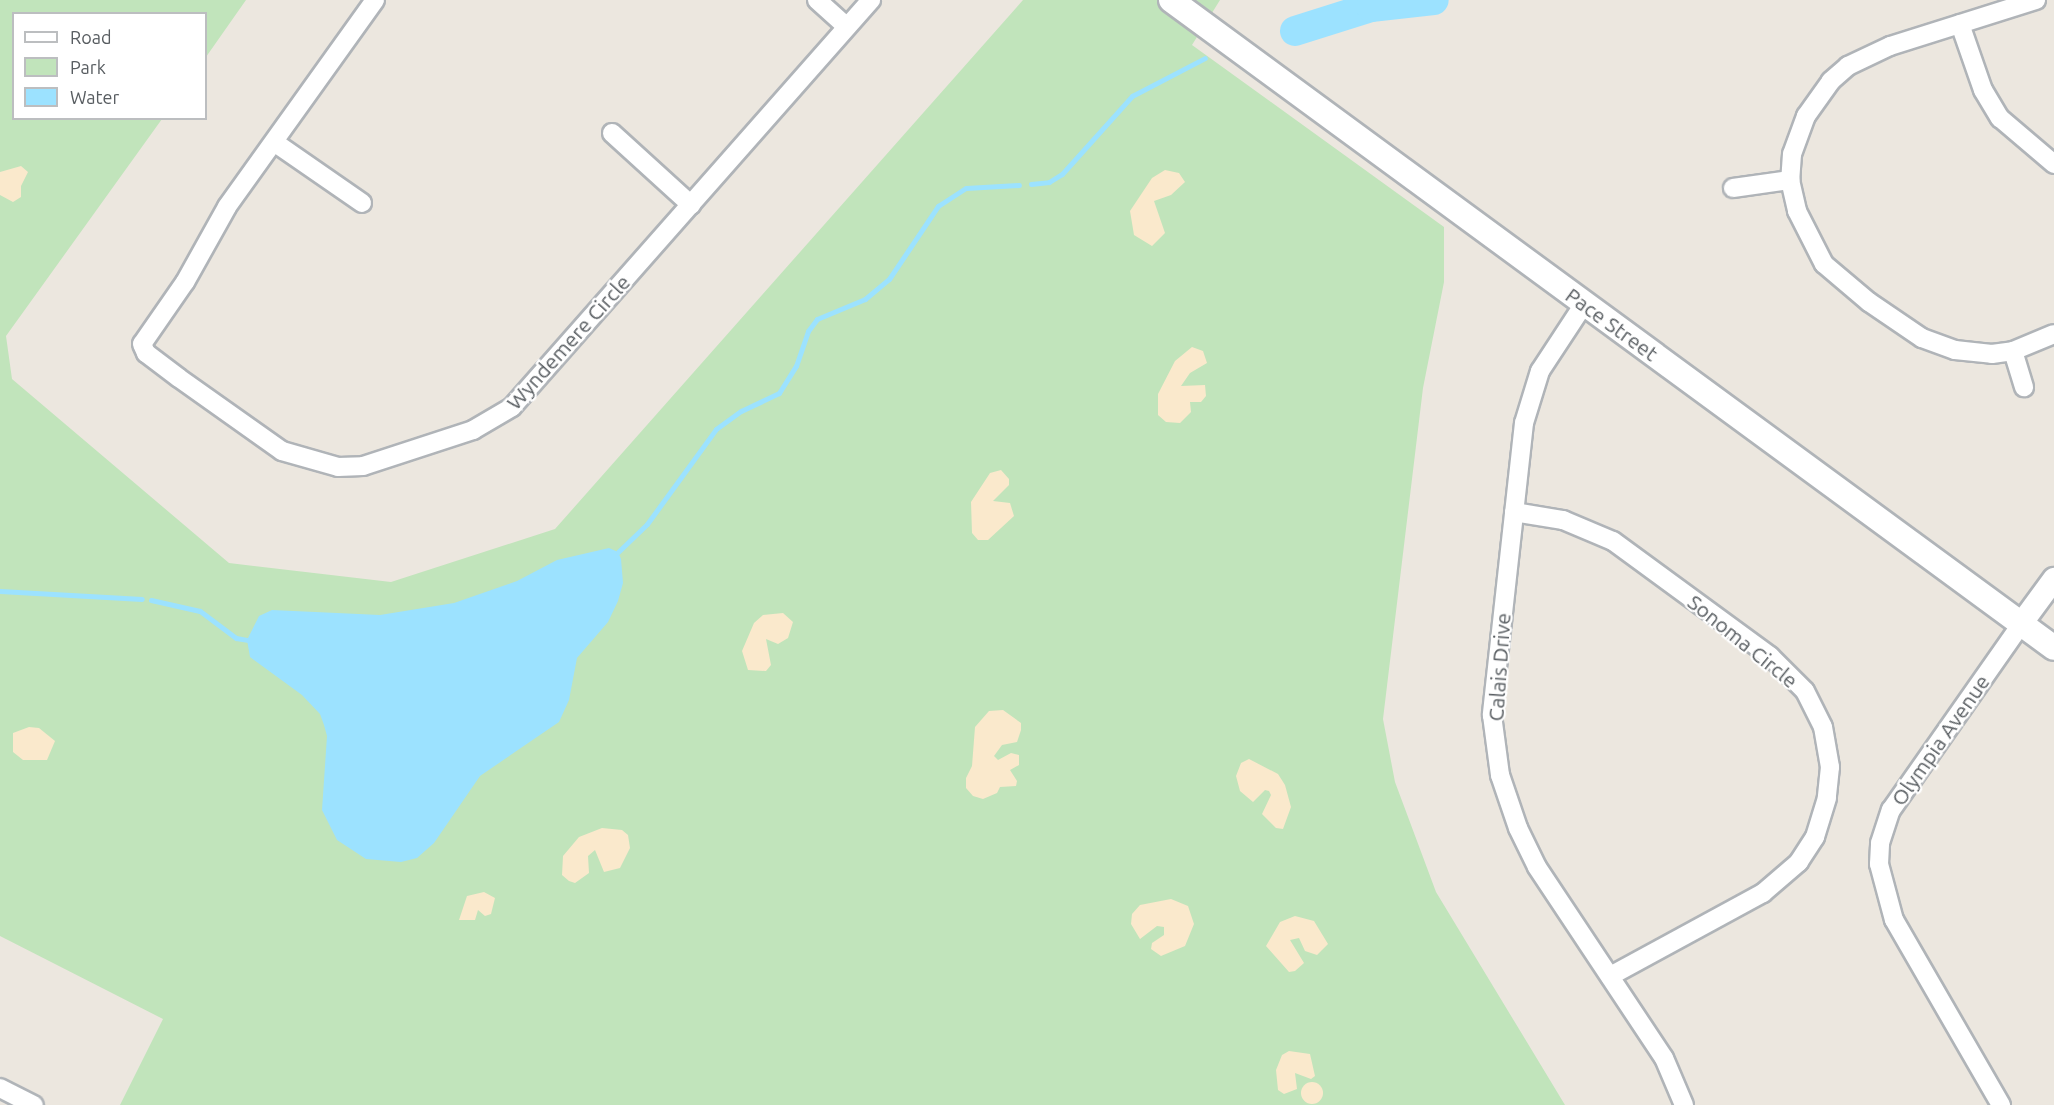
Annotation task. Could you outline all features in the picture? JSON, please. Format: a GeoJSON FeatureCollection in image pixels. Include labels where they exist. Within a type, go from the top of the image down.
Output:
{"type":"FeatureCollection","features":[{"type":"Feature","properties":{"kind":"main road","name":"Pace Street"},"geometry":{"type":"LineString","coordinates":[[1175,3],[2054,648]]}},
{"type":"Feature","properties":{"kind":"street","name":"Wyndemere Circle"},"geometry":{"type":"LineString","coordinates":[[375,0],[227,207],[142,347],[282,451],[325,466],[363,466],[473,430],[503,414],[691,206],[872,0]]}},
{"type":"Feature","properties":{"kind":"street"},"geometry":{"type":"LineString","coordinates":[[817,0],[847,27]]}},
{"type":"Feature","properties":{"kind":"street"},"geometry":{"type":"LineString","coordinates":[[2036,0],[1869,54],[1831,81],[1815,100],[1800,131],[1792,154],[1790,180],[1797,211],[1810,244],[1824,264],[1860,295],[1938,344],[1972,353],[2013,351],[2054,334]]}},
{"type":"Feature","properties":{"kind":"street"},"geometry":{"type":"LineString","coordinates":[[1960,24],[1983,90],[2000,118],[2054,164]]}},
{"type":"Feature","properties":{"kind":"street"},"geometry":{"type":"LineString","coordinates":[[612,133],[691,206]]}},
{"type":"Feature","properties":{"kind":"street"},"geometry":{"type":"LineString","coordinates":[[274,142],[362,203]]}},
{"type":"Feature","properties":{"kind":"street"},"geometry":{"type":"LineString","coordinates":[[1733,188],[1790,180]]}},
{"type":"Feature","properties":{"kind":"street","name":"Calais Drive"},"geometry":{"type":"LineString","coordinates":[[1584,304],[1540,371],[1524,423],[1492,715],[1500,775],[1518,828],[1537,867],[1664,1058],[1684,1105]]}},
{"type":"Feature","properties":{"kind":"street"},"geometry":{"type":"LineString","coordinates":[[2013,351],[2024,387]]}},
{"type":"Feature","properties":{"kind":"street","name":"Sonoma Circle"},"geometry":{"type":"LineString","coordinates":[[1514,512],[1563,520],[1613,541],[1770,656],[1805,691],[1823,727],[1830,766],[1827,798],[1815,837],[1799,862],[1763,893],[1610,976]]}},
{"type":"Feature","properties":{"kind":"street","name":"Olympia Avenue"},"geometry":{"type":"LineString","coordinates":[[2001,1105],[1894,920],[1879,864],[1880,843],[1891,810],[2054,579]]}},
{"type":"Feature","properties":{"kind":"street"},"geometry":{"type":"LineString","coordinates":[[1,1090],[34,1105]]}},
{"type":"Feature","properties":{"kind":"green space"},"geometry":{"type":"Polygon","coordinates":[[[0,0],[246,0],[207,56],[207,12],[12,12],[12,120],[161,120],[6,336],[12,379],[229,563],[391,582],[555,529],[1023,0],[1220,0],[1192,45],[1444,227],[1444,282],[1423,388],[1383,719],[1395,782],[1436,892],[1565,1105],[120,1105],[163,1019],[0,936],[0,0]]]}},
{"type":"Feature","properties":{"kind":"sand"},"geometry":{"type":"Polygon","coordinates":[[[21,166],[28,172],[21,186],[21,197],[13,202],[0,195],[0,172],[21,166]]]}},
{"type":"Feature","properties":{"kind":"sand"},"geometry":{"type":"Polygon","coordinates":[[[1165,170],[1179,173],[1185,182],[1171,195],[1154,201],[1165,233],[1152,246],[1134,235],[1130,211],[1152,178],[1165,170]]]}},
{"type":"Feature","properties":{"kind":"sand"},"geometry":{"type":"Polygon","coordinates":[[[1192,347],[1203,351],[1207,363],[1190,373],[1181,386],[1205,385],[1206,396],[1201,402],[1190,402],[1191,412],[1180,423],[1166,422],[1158,415],[1158,394],[1175,361],[1192,347]]]}},
{"type":"Feature","properties":{"kind":"sand"},"geometry":{"type":"Polygon","coordinates":[[[1001,470],[1009,479],[1009,485],[993,501],[1010,503],[1014,516],[988,540],[978,540],[972,533],[971,502],[990,473],[1001,470]]]}},
{"type":"Feature","properties":{"kind":"sand"},"geometry":{"type":"Polygon","coordinates":[[[783,613],[793,622],[788,638],[778,644],[766,639],[771,665],[766,671],[748,670],[742,651],[754,623],[763,615],[783,613]]]}},
{"type":"Feature","properties":{"kind":"sand"},"geometry":{"type":"Polygon","coordinates":[[[1003,710],[1021,723],[1021,730],[1017,742],[1002,745],[994,756],[998,760],[1011,753],[1019,755],[1019,765],[1010,770],[1017,781],[1016,786],[1000,787],[997,793],[983,799],[973,796],[966,788],[966,778],[972,766],[975,727],[989,711],[1003,710]]]}},
{"type":"Feature","properties":{"kind":"sand"},"geometry":{"type":"Polygon","coordinates":[[[29,727],[39,728],[55,741],[47,760],[23,760],[13,752],[13,733],[29,727]]]}},
{"type":"Feature","properties":{"kind":"sand"},"geometry":{"type":"Polygon","coordinates":[[[1249,759],[1278,774],[1285,785],[1291,807],[1283,829],[1276,828],[1262,814],[1271,795],[1269,791],[1265,790],[1253,802],[1240,791],[1236,776],[1241,763],[1249,759]]]}},
{"type":"Feature","properties":{"kind":"sand"},"geometry":{"type":"Polygon","coordinates":[[[602,828],[622,830],[628,835],[630,848],[620,868],[604,872],[595,850],[588,856],[589,873],[575,883],[569,881],[562,875],[563,856],[579,837],[602,828]]]}},
{"type":"Feature","properties":{"kind":"sand"},"geometry":{"type":"Polygon","coordinates":[[[484,892],[495,898],[491,914],[485,916],[478,910],[475,920],[459,920],[467,896],[484,892]]]}},
{"type":"Feature","properties":{"kind":"sand"},"geometry":{"type":"Polygon","coordinates":[[[1171,899],[1188,906],[1194,924],[1185,946],[1161,956],[1151,949],[1152,943],[1164,935],[1164,927],[1157,926],[1140,939],[1131,924],[1132,914],[1140,905],[1171,899]]]}},
{"type":"Feature","properties":{"kind":"sand"},"geometry":{"type":"Polygon","coordinates":[[[1295,916],[1314,921],[1328,944],[1317,955],[1305,951],[1299,938],[1290,940],[1304,963],[1295,971],[1289,972],[1266,946],[1280,922],[1295,916]]]}},
{"type":"Feature","properties":{"kind":"sand"},"geometry":{"type":"Polygon","coordinates":[[[1289,1051],[1310,1054],[1315,1076],[1311,1079],[1295,1073],[1297,1089],[1284,1094],[1278,1090],[1276,1070],[1282,1055],[1289,1051]]]}},
{"type":"Feature","properties":{"kind":"sand"},"geometry":{"type":"Polygon","coordinates":[[[1312,1082],[1320,1085],[1323,1093],[1320,1101],[1312,1104],[1304,1101],[1301,1093],[1304,1085],[1312,1082]]]}},
{"type":"Feature","properties":{"kind":"water"},"geometry":{"type":"Polygon","coordinates":[[[609,548],[618,552],[621,559],[623,583],[618,601],[608,622],[577,658],[569,700],[559,722],[480,776],[434,843],[417,858],[401,862],[366,859],[337,840],[322,810],[327,736],[324,725],[320,714],[302,695],[250,657],[247,640],[259,616],[272,610],[380,615],[454,603],[517,581],[557,560],[609,548]]]}},
{"type":"Feature","properties":{"kind":"waterway"},"geometry":{"type":"LineString","coordinates":[[1295,31],[1371,7],[1434,0]]}},
{"type":"Feature","properties":{"kind":"waterway"},"geometry":{"type":"LineString","coordinates":[[1031,184],[1049,182],[1062,174],[1132,96],[1205,58]]}},
{"type":"Feature","properties":{"kind":"waterway"},"geometry":{"type":"LineString","coordinates":[[618,552],[647,524],[716,429],[741,411],[779,393],[796,366],[808,331],[817,319],[865,299],[889,279],[938,206],[966,188],[1019,185]]}},
{"type":"Feature","properties":{"kind":"waterway"},"geometry":{"type":"LineString","coordinates":[[0,591],[142,599]]}},
{"type":"Feature","properties":{"kind":"waterway"},"geometry":{"type":"LineString","coordinates":[[151,600],[200,611],[236,638],[247,640]]}}]}
